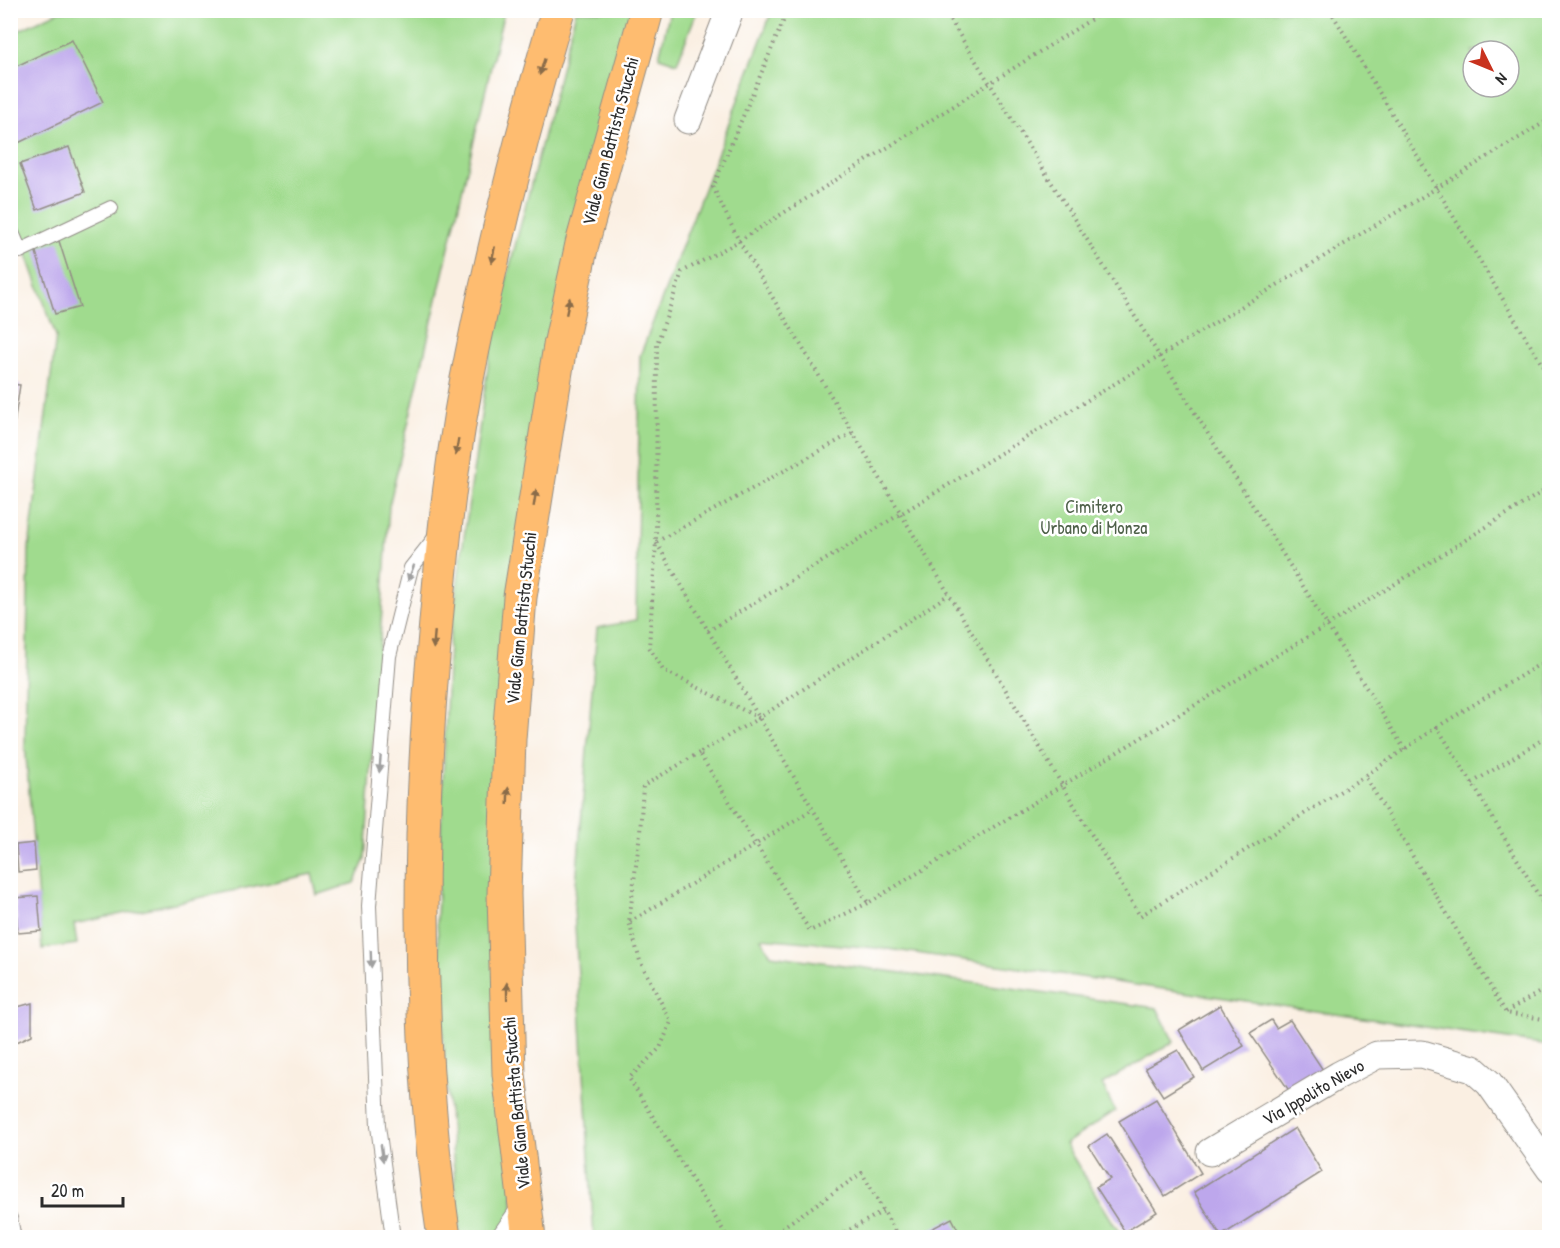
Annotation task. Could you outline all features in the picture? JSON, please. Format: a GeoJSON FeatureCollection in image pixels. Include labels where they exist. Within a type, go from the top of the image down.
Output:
{"type":"FeatureCollection","features":[{"type":"Feature","properties":{"kind":"main road"},"geometry":{"type":"LineString","coordinates":[[444,1238],[423,1046],[421,861],[428,712],[444,526],[472,351],[507,193],[558,10]]}},
{"type":"Feature","properties":{"kind":"main road","name":"Viale Gian Battista Stucchi"},"geometry":{"type":"LineString","coordinates":[[529,1238],[509,1074],[504,894],[509,739],[520,597],[560,346],[574,278],[646,10]]}},
{"type":"Feature","properties":{"kind":"street"},"geometry":{"type":"LineString","coordinates":[[688,120],[730,10]]}},
{"type":"Feature","properties":{"kind":"street","name":"Via Ippolito Nievo"},"geometry":{"type":"LineString","coordinates":[[1210,1152],[1377,1055],[1422,1054],[1473,1069],[1489,1083],[1550,1169]]}},
{"type":"Feature","properties":{"kind":"lane"},"geometry":{"type":"LineString","coordinates":[[10,228],[20,251],[111,208]]}},
{"type":"Feature","properties":{"kind":"lane"},"geometry":{"type":"LineString","coordinates":[[393,1238],[378,1126],[369,906],[389,656],[411,568],[444,526]]}},
{"type":"Feature","properties":{"kind":"lane"},"geometry":{"type":"LineString","coordinates":[[497,1238],[524,1199]]}},
{"type":"Feature","properties":{"kind":"lane"},"geometry":{"type":"LineString","coordinates":[[10,1218],[14,1238]]}},
{"type":"Feature","properties":{"kind":"path"},"geometry":{"type":"LineString","coordinates":[[788,10],[713,187],[739,241],[1140,916],[1550,658]]}},
{"type":"Feature","properties":{"kind":"path"},"geometry":{"type":"LineString","coordinates":[[944,10],[1404,750]]}},
{"type":"Feature","properties":{"kind":"path"},"geometry":{"type":"LineString","coordinates":[[759,718],[663,670],[649,647],[656,542],[657,345],[682,272],[739,241],[1106,10]]}},
{"type":"Feature","properties":{"kind":"path"},"geometry":{"type":"LineString","coordinates":[[1330,10],[1550,378]]}},
{"type":"Feature","properties":{"kind":"path"},"geometry":{"type":"LineString","coordinates":[[708,631],[1550,119]]}},
{"type":"Feature","properties":{"kind":"path"},"geometry":{"type":"LineString","coordinates":[[656,542],[852,433]]}},
{"type":"Feature","properties":{"kind":"path"},"geometry":{"type":"LineString","coordinates":[[699,753],[810,931],[868,903],[1550,487]]}},
{"type":"Feature","properties":{"kind":"path"},"geometry":{"type":"LineString","coordinates":[[656,542],[868,903]]}},
{"type":"Feature","properties":{"kind":"path"},"geometry":{"type":"LineString","coordinates":[[728,1238],[629,1078],[660,1048],[671,1022],[640,961],[629,922],[640,833],[643,786],[759,718],[948,595]]}},
{"type":"Feature","properties":{"kind":"path"},"geometry":{"type":"LineString","coordinates":[[1437,727],[1550,915]]}},
{"type":"Feature","properties":{"kind":"path"},"geometry":{"type":"LineString","coordinates":[[1472,783],[1550,735]]}},
{"type":"Feature","properties":{"kind":"path"},"geometry":{"type":"LineString","coordinates":[[1365,776],[1506,1013]]}},
{"type":"Feature","properties":{"kind":"path"},"geometry":{"type":"LineString","coordinates":[[629,922],[813,809]]}},
{"type":"Feature","properties":{"kind":"path"},"geometry":{"type":"LineString","coordinates":[[1506,1013],[1550,986]]}},
{"type":"Feature","properties":{"kind":"path"},"geometry":{"type":"LineString","coordinates":[[1506,1013],[1550,1020]]}},
{"type":"Feature","properties":{"kind":"path"},"geometry":{"type":"LineString","coordinates":[[767,1238],[862,1173],[899,1238]]}},
{"type":"Feature","properties":{"kind":"path"},"geometry":{"type":"LineString","coordinates":[[834,1238],[884,1211]]}},
{"type":"Feature","properties":{"kind":"green space"},"geometry":{"type":"Polygon","coordinates":[[[60,11],[504,11],[389,506],[365,859],[354,883],[317,895],[312,874],[74,924],[77,944],[42,949],[25,744],[29,548],[56,336],[11,210],[11,34],[60,11]]]}},
{"type":"Feature","properties":{"kind":"green space"},"geometry":{"type":"Polygon","coordinates":[[[576,11],[631,11],[502,656],[514,1237],[460,1238],[444,1056],[437,918],[449,644],[493,331],[576,11]]]}},
{"type":"Feature","properties":{"kind":"green space"},"geometry":{"type":"Polygon","coordinates":[[[670,11],[697,11],[677,63],[659,57],[670,11]]]}},
{"type":"Feature","properties":{"kind":"green space","name":"Cimitero Urbano di Monza"},"geometry":{"type":"Polygon","coordinates":[[[772,11],[1549,11],[1549,1045],[888,949],[761,938],[771,955],[1157,1008],[1174,1042],[1102,1084],[1115,1111],[1065,1144],[1122,1237],[594,1238],[574,909],[597,628],[636,620],[640,356],[772,11]]]}},
{"type":"Feature","properties":{"kind":"building"},"geometry":{"type":"Polygon","coordinates":[[[72,40],[103,102],[10,147],[10,69],[72,40]]]}},
{"type":"Feature","properties":{"kind":"building"},"geometry":{"type":"Polygon","coordinates":[[[69,147],[85,192],[37,210],[20,164],[69,147]]]}},
{"type":"Feature","properties":{"kind":"building"},"geometry":{"type":"Polygon","coordinates":[[[59,241],[80,307],[55,314],[35,249],[59,241]]]}},
{"type":"Feature","properties":{"kind":"building"},"geometry":{"type":"Polygon","coordinates":[[[10,384],[20,385],[12,438],[10,438],[10,384]]]}},
{"type":"Feature","properties":{"kind":"building"},"geometry":{"type":"Polygon","coordinates":[[[34,843],[36,870],[18,872],[16,845],[34,843]]]}},
{"type":"Feature","properties":{"kind":"building"},"geometry":{"type":"Polygon","coordinates":[[[38,896],[41,931],[18,933],[15,898],[38,896]]]}},
{"type":"Feature","properties":{"kind":"building"},"geometry":{"type":"Polygon","coordinates":[[[32,1003],[32,1035],[10,1045],[10,1009],[32,1003]]]}},
{"type":"Feature","properties":{"kind":"building"},"geometry":{"type":"Polygon","coordinates":[[[1220,1005],[1244,1046],[1203,1071],[1179,1030],[1220,1005]]]}},
{"type":"Feature","properties":{"kind":"building"},"geometry":{"type":"Polygon","coordinates":[[[1271,1020],[1276,1028],[1290,1020],[1323,1070],[1290,1092],[1250,1033],[1271,1020]]]}},
{"type":"Feature","properties":{"kind":"building"},"geometry":{"type":"Polygon","coordinates":[[[1178,1050],[1194,1077],[1163,1096],[1145,1068],[1178,1050]]]}},
{"type":"Feature","properties":{"kind":"building"},"geometry":{"type":"Polygon","coordinates":[[[1156,1099],[1201,1173],[1165,1196],[1119,1121],[1156,1099]]]}},
{"type":"Feature","properties":{"kind":"building"},"geometry":{"type":"Polygon","coordinates":[[[1295,1128],[1322,1172],[1221,1236],[1194,1192],[1295,1128]]]}},
{"type":"Feature","properties":{"kind":"building"},"geometry":{"type":"Polygon","coordinates":[[[1107,1134],[1157,1212],[1125,1232],[1096,1187],[1110,1179],[1089,1146],[1107,1134]]]}},
{"type":"Feature","properties":{"kind":"building"},"geometry":{"type":"Polygon","coordinates":[[[952,1218],[962,1238],[936,1238],[931,1229],[952,1218]]]}}]}
